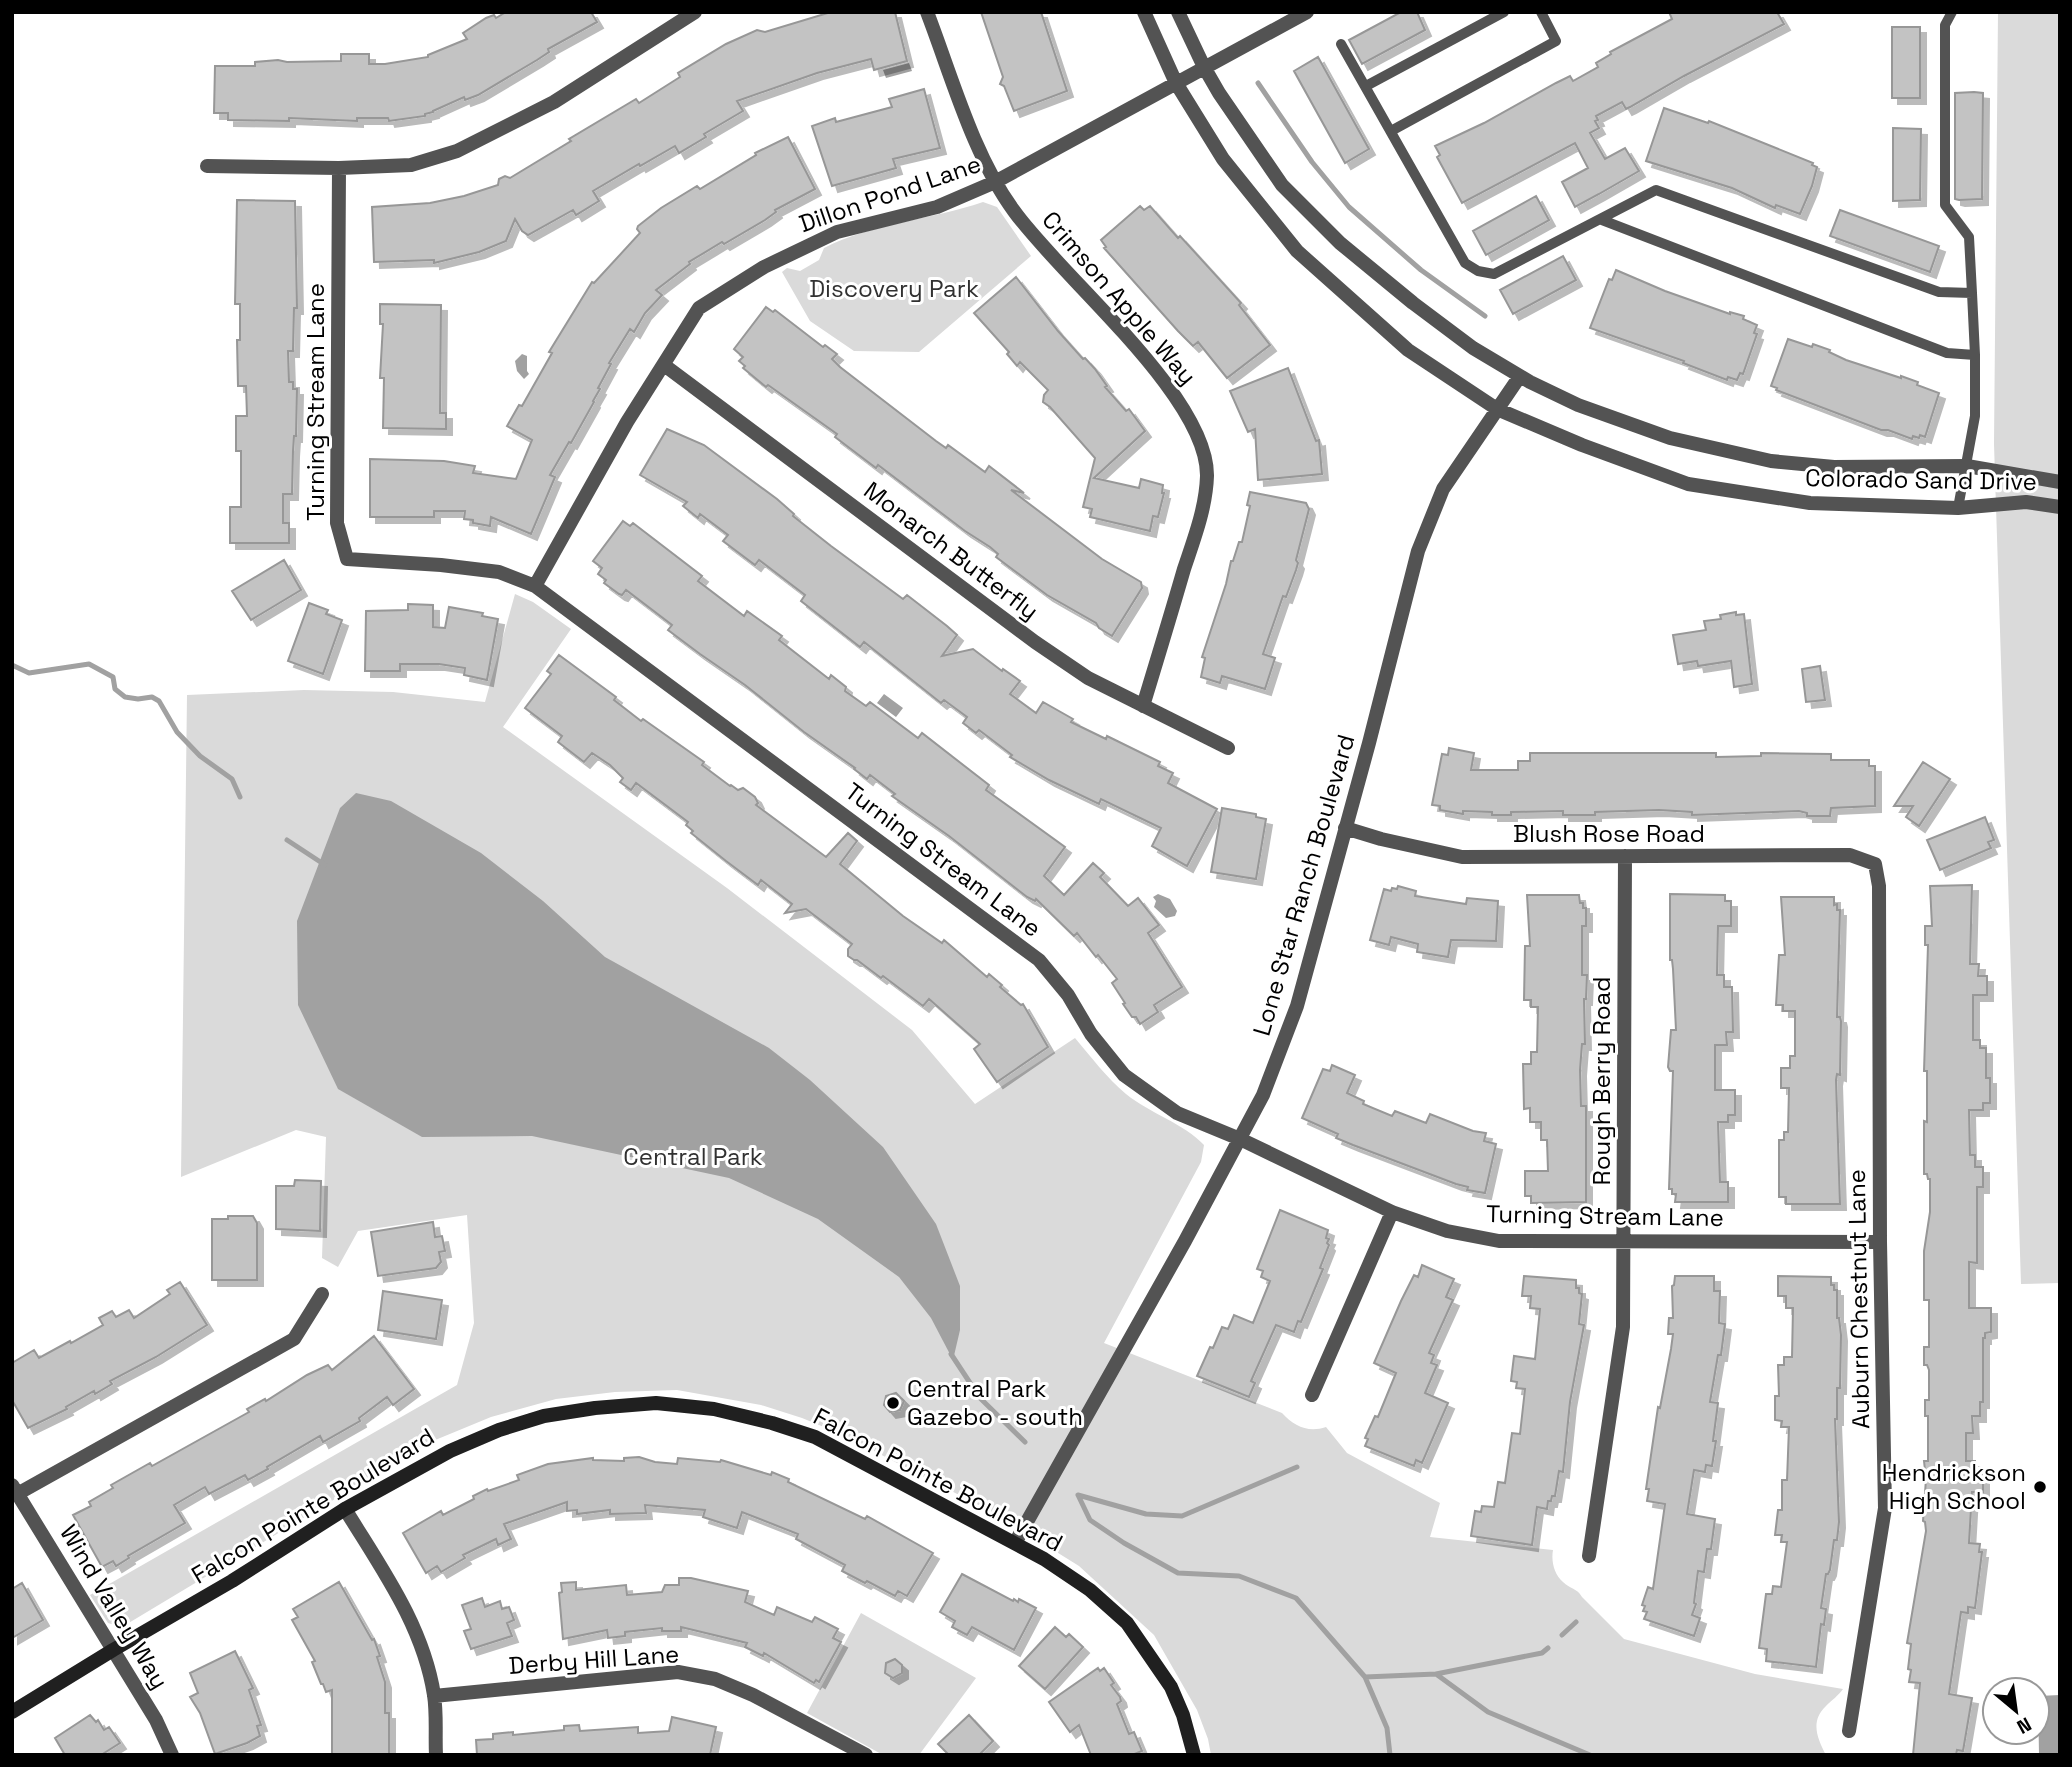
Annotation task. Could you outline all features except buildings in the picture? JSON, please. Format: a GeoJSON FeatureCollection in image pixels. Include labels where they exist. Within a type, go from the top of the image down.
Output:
{"type":"FeatureCollection","features":[{"type":"Feature","properties":{"kind":"street"},"geometry":{"type":"LineString","coordinates":[[207,166],[339,168],[411,165],[457,151],[554,102],[695,12]]}},
{"type":"Feature","properties":{"kind":"street","name":"Crimson Apple Way"},"geometry":{"type":"LineString","coordinates":[[928,12],[967,118],[995,182],[1035,238],[1134,345],[1181,404],[1202,445],[1207,475],[1202,510],[1143,706]]}},
{"type":"Feature","properties":{"kind":"street","name":"Colorado Sand Drive"},"geometry":{"type":"LineString","coordinates":[[1144,12],[1176,83],[1223,159],[1297,251],[1408,350],[1497,409],[1582,445],[1688,484],[1810,503],[1958,508],[2026,502],[2060,507]]}},
{"type":"Feature","properties":{"kind":"street","name":"Colorado Sand Drive"},"geometry":{"type":"LineString","coordinates":[[1178,12],[1204,68],[1282,185],[1340,243],[1413,303],[1473,348],[1520,376],[1578,405],[1670,438],[1771,461],[1834,467],[1967,466],[2060,482]]}},
{"type":"Feature","properties":{"kind":"street","name":"Dillon Pond Lane"},"geometry":{"type":"LineString","coordinates":[[535,586],[627,422],[699,308],[764,267],[836,232],[937,207],[995,182],[1307,12]]}},
{"type":"Feature","properties":{"kind":"street","name":"Turning Stream Lane"},"geometry":{"type":"LineString","coordinates":[[339,168],[337,523],[347,559],[499,572],[535,586],[1039,960],[1068,995],[1091,1034],[1125,1075],[1177,1112],[1392,1212],[1447,1231],[1499,1241],[1880,1242]]}},
{"type":"Feature","properties":{"kind":"street","name":"Monarch Butterfly"},"geometry":{"type":"LineString","coordinates":[[663,365],[1035,642],[1088,678],[1228,748]]}},
{"type":"Feature","properties":{"kind":"street","name":"Lone Star Ranch Boulevard"},"geometry":{"type":"LineString","coordinates":[[1014,1543],[1263,1095],[1297,1006],[1418,551],[1443,489],[1520,376]]}},
{"type":"Feature","properties":{"kind":"street","name":"Blush Rose Road"},"geometry":{"type":"LineString","coordinates":[[1345,828],[1462,857],[1850,855],[1875,864]]}},
{"type":"Feature","properties":{"kind":"street","name":"Rough Berry Road"},"geometry":{"type":"LineString","coordinates":[[1589,1556],[1623,1327],[1625,856]]}},
{"type":"Feature","properties":{"kind":"street","name":"Auburn Chestnut Lane"},"geometry":{"type":"LineString","coordinates":[[1849,1731],[1885,1508],[1880,1242],[1879,886],[1875,864]]}},
{"type":"Feature","properties":{"kind":"street"},"geometry":{"type":"LineString","coordinates":[[1312,1395],[1392,1212]]}},
{"type":"Feature","properties":{"kind":"street"},"geometry":{"type":"LineString","coordinates":[[15,1489],[294,1339],[323,1294]]}},
{"type":"Feature","properties":{"kind":"street","name":"Falcon Pointe Boulevard"},"geometry":{"type":"LineString","coordinates":[[12,1712],[232,1581],[345,1509],[450,1451],[499,1430],[544,1416],[595,1408],[656,1404],[715,1409],[815,1437],[1044,1559],[1090,1590],[1127,1623],[1171,1687],[1183,1715],[1194,1755]]}},
{"type":"Feature","properties":{"kind":"street","name":"Wind Valley Way"},"geometry":{"type":"LineString","coordinates":[[15,1489],[156,1720],[172,1755]]}},
{"type":"Feature","properties":{"kind":"street"},"geometry":{"type":"LineString","coordinates":[[345,1509],[407,1611],[422,1645],[434,1696],[436,1755]]}},
{"type":"Feature","properties":{"kind":"street","name":"Derby Hill Lane"},"geometry":{"type":"LineString","coordinates":[[434,1696],[678,1672],[715,1679],[753,1695],[866,1755]]}},
{"type":"Feature","properties":{"kind":"lane"},"geometry":{"type":"LineString","coordinates":[[1366,86],[1504,12]]}},
{"type":"Feature","properties":{"kind":"lane"},"geometry":{"type":"LineString","coordinates":[[1391,131],[1556,41],[1541,12]]}},
{"type":"Feature","properties":{"kind":"lane"},"geometry":{"type":"LineString","coordinates":[[1952,12],[1945,25],[1945,205],[1969,237],[1975,355],[1975,416],[1958,508]]}},
{"type":"Feature","properties":{"kind":"lane"},"geometry":{"type":"LineString","coordinates":[[1341,44],[1465,263],[1478,271],[1494,274],[1656,190],[1939,292],[1972,293]]}},
{"type":"Feature","properties":{"kind":"lane"},"geometry":{"type":"LineString","coordinates":[[1602,220],[1947,353],[1975,355]]}},
{"type":"Feature","properties":{"kind":"green space"},"geometry":{"type":"Polygon","coordinates":[[[1998,12],[2060,12],[2060,1283],[2021,1284],[1994,444],[1998,12]]]}},
{"type":"Feature","properties":{"kind":"green space","name":"Discovery Park"},"geometry":{"type":"Polygon","coordinates":[[[983,202],[997,207],[1031,256],[919,352],[854,351],[810,321],[782,272],[787,268],[800,271],[819,260],[824,248],[862,233],[983,202]]]}},
{"type":"Feature","properties":{"kind":"green space","name":"Central Park"},"geometry":{"type":"Polygon","coordinates":[[[515,594],[533,602],[571,629],[503,727],[727,888],[912,1030],[975,1104],[1075,1038],[1126,1094],[1196,1137],[1204,1145],[1201,1162],[1104,1343],[1282,1413],[1291,1422],[1302,1427],[1326,1427],[1347,1453],[1440,1503],[1430,1537],[1553,1550],[1552,1559],[1560,1579],[1578,1592],[1624,1639],[1755,1674],[1843,1689],[1818,1718],[1818,1736],[1826,1755],[1211,1755],[1197,1710],[1154,1635],[1079,1566],[994,1513],[841,1434],[761,1405],[677,1390],[615,1392],[556,1399],[491,1417],[428,1443],[127,1624],[118,1626],[108,1623],[90,1595],[457,1385],[474,1323],[467,1215],[358,1231],[338,1267],[322,1258],[326,1137],[296,1130],[181,1177],[187,695],[304,690],[393,692],[485,702],[515,594]]]}},
{"type":"Feature","properties":{"kind":"green space"},"geometry":{"type":"Polygon","coordinates":[[[861,1613],[976,1678],[919,1755],[883,1755],[807,1713],[861,1613]]]}},
{"type":"Feature","properties":{"kind":"shaded area"},"geometry":{"type":"Polygon","coordinates":[[[909,63],[912,71],[886,78],[883,70],[909,63]]]}},
{"type":"Feature","properties":{"kind":"shaded area"},"geometry":{"type":"Polygon","coordinates":[[[522,354],[527,356],[529,374],[524,379],[517,371],[515,361],[522,354]]]}},
{"type":"Feature","properties":{"kind":"shaded area"},"geometry":{"type":"Polygon","coordinates":[[[884,694],[903,708],[896,717],[877,703],[884,694]]]}},
{"type":"Feature","properties":{"kind":"shaded area"},"geometry":{"type":"Polygon","coordinates":[[[356,793],[391,801],[481,853],[543,901],[605,957],[769,1048],[810,1080],[883,1147],[936,1224],[960,1286],[960,1330],[953,1360],[931,1318],[899,1277],[818,1219],[729,1178],[532,1136],[422,1137],[338,1089],[298,1005],[297,921],[340,808],[356,793]]]}},
{"type":"Feature","properties":{"kind":"shaded area"},"geometry":{"type":"Polygon","coordinates":[[[1158,894],[1170,899],[1177,911],[1175,916],[1166,918],[1154,907],[1156,901],[1153,897],[1158,894]]]}},
{"type":"Feature","properties":{"kind":"shaded area"},"geometry":{"type":"Polygon","coordinates":[[[2051,1695],[2060,1695],[2060,1755],[2039,1755],[2039,1746],[2051,1746],[2051,1695]]]}},
{"type":"Feature","properties":{"kind":"waterway"},"geometry":{"type":"LineString","coordinates":[[1258,83],[1312,162],[1349,207],[1421,270],[1485,316]]}},
{"type":"Feature","properties":{"kind":"waterway"},"geometry":{"type":"LineString","coordinates":[[12,665],[29,673],[89,664],[113,677],[115,689],[125,697],[152,697],[159,701],[177,732],[200,756],[232,779],[240,797]]}},
{"type":"Feature","properties":{"kind":"waterway"},"geometry":{"type":"LineString","coordinates":[[287,840],[325,865]]}},
{"type":"Feature","properties":{"kind":"waterway"},"geometry":{"type":"LineString","coordinates":[[951,1354],[980,1398],[1025,1442]]}},
{"type":"Feature","properties":{"kind":"waterway"},"geometry":{"type":"LineString","coordinates":[[1078,1495],[1146,1514],[1182,1516],[1297,1467]]}},
{"type":"Feature","properties":{"kind":"waterway"},"geometry":{"type":"LineString","coordinates":[[1078,1495],[1090,1520],[1124,1543],[1178,1573],[1239,1576],[1296,1598],[1365,1677],[1387,1728],[1390,1755]]}},
{"type":"Feature","properties":{"kind":"waterway"},"geometry":{"type":"LineString","coordinates":[[1562,1635],[1576,1622]]}},
{"type":"Feature","properties":{"kind":"waterway"},"geometry":{"type":"LineString","coordinates":[[1436,1674],[1542,1653],[1548,1648]]}},
{"type":"Feature","properties":{"kind":"waterway"},"geometry":{"type":"LineString","coordinates":[[1365,1677],[1436,1674],[1488,1712],[1590,1755]]}},
{"type":"Feature","properties":{"kind":"place","name":"Central Park Gazebo - south"},"geometry":{"type":"Point","coordinates":[893,1403]}},
{"type":"Feature","properties":{"kind":"place","name":"Hendrickson High School"},"geometry":{"type":"Point","coordinates":[2040,1487]}}]}
